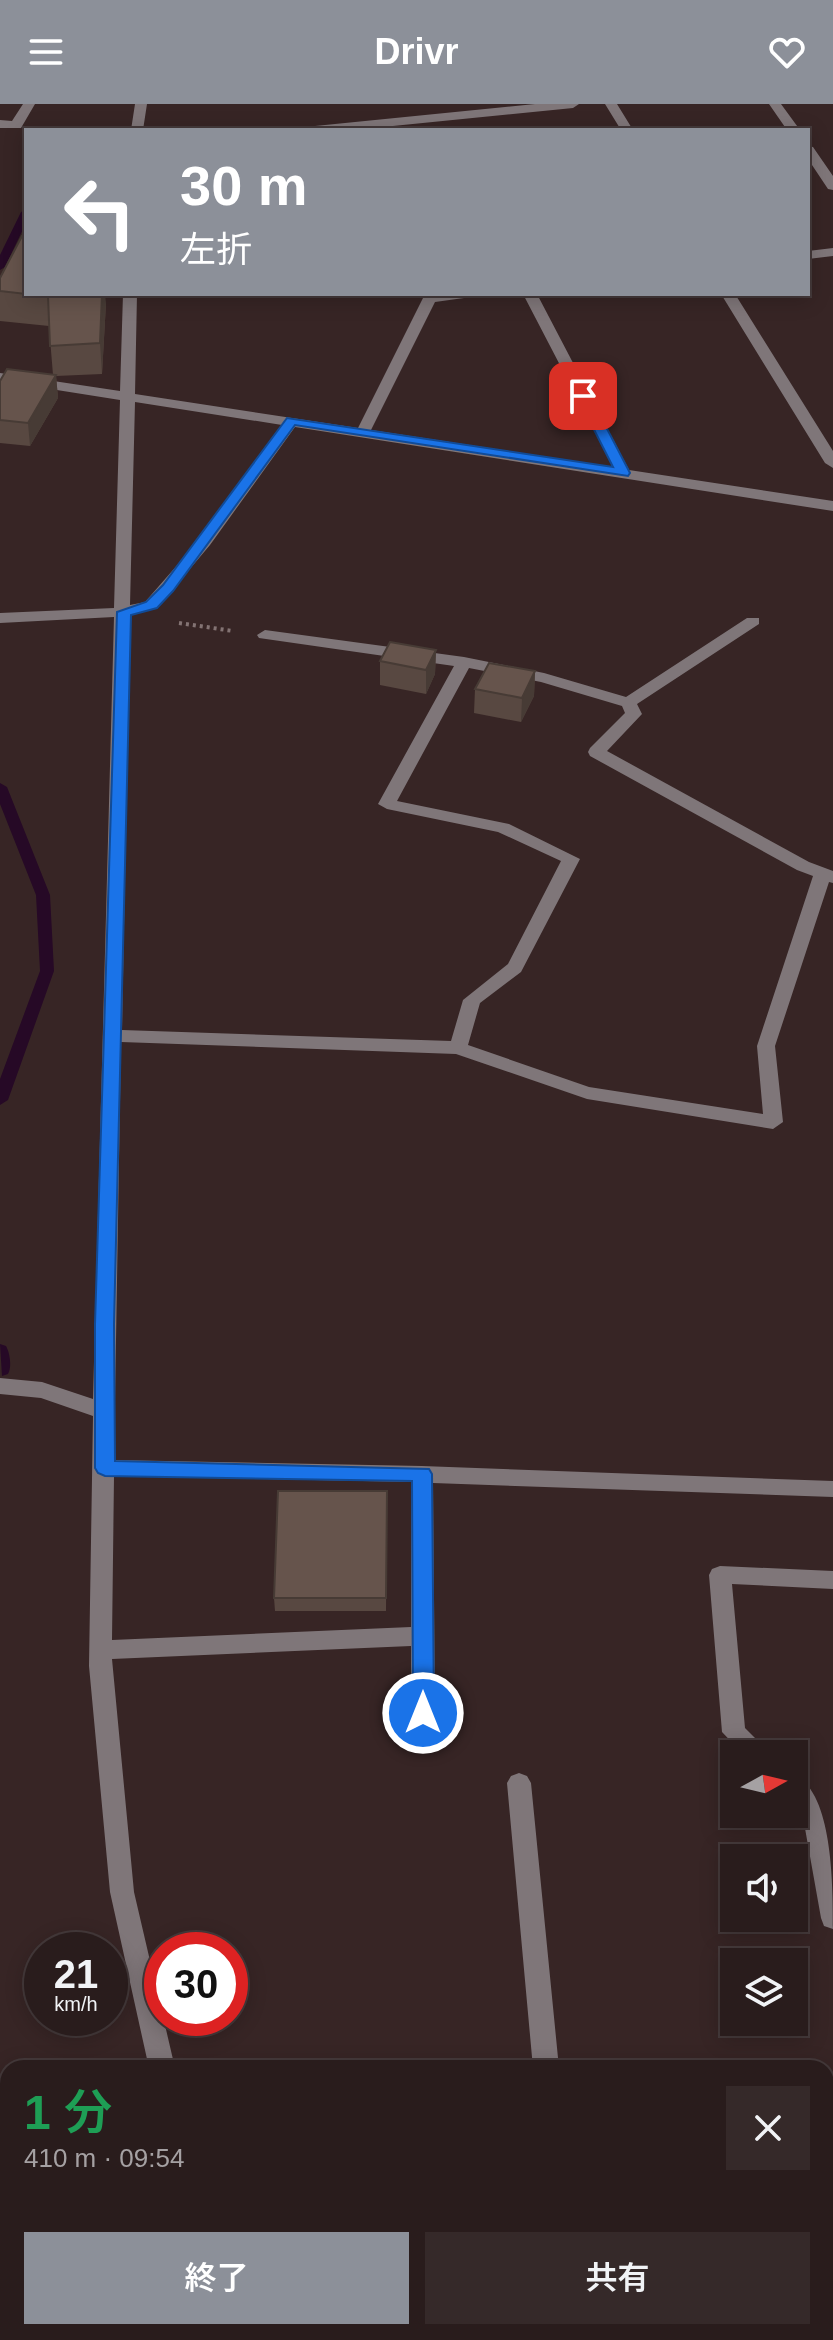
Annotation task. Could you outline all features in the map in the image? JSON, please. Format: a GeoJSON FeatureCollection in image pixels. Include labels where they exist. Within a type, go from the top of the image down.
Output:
{"type":"FeatureCollection","features":[{"type":"Feature","properties":{"kind":"street"},"geometry":{"type":"LineString","coordinates":[[0,124],[16,125],[29,104]]}},
{"type":"Feature","properties":{"kind":"street"},"geometry":{"type":"LineString","coordinates":[[137,128],[141,104]]}},
{"type":"Feature","properties":{"kind":"street"},"geometry":{"type":"LineString","coordinates":[[359,128],[446,124],[573,104]]}},
{"type":"Feature","properties":{"kind":"street"},"geometry":{"type":"LineString","coordinates":[[611,104],[626,128]]}},
{"type":"Feature","properties":{"kind":"street"},"geometry":{"type":"LineString","coordinates":[[775,104],[793,128]]}},
{"type":"Feature","properties":{"kind":"street"},"geometry":{"type":"LineString","coordinates":[[810,153],[833,186]]}},
{"type":"Feature","properties":{"kind":"street"},"geometry":{"type":"LineString","coordinates":[[810,255],[833,252]]}},
{"type":"Feature","properties":{"kind":"street"},"geometry":{"type":"LineString","coordinates":[[130,296],[105,1324],[101,1650],[122,1892],[160,2060]]}},
{"type":"Feature","properties":{"kind":"street"},"geometry":{"type":"LineString","coordinates":[[363,432],[431,296]]}},
{"type":"Feature","properties":{"kind":"street"},"geometry":{"type":"LineString","coordinates":[[531,296],[623,473]]}},
{"type":"Feature","properties":{"kind":"street"},"geometry":{"type":"LineString","coordinates":[[729,296],[832,459]]}},
{"type":"Feature","properties":{"kind":"street"},"geometry":{"type":"LineString","coordinates":[[0,377],[128,394],[833,506]]}},
{"type":"Feature","properties":{"kind":"street"},"geometry":{"type":"LineString","coordinates":[[0,618],[124,612],[151,605],[168,588],[292,421]]}},
{"type":"Feature","properties":{"kind":"street"},"geometry":{"type":"LineString","coordinates":[[628,703],[753,621]]}},
{"type":"Feature","properties":{"kind":"street"},"geometry":{"type":"LineString","coordinates":[[114,1036],[458,1048],[587,1093],[773,1122],[766,1046],[828,876],[596,752],[634,714],[628,703],[544,678],[464,662],[265,635]]}},
{"type":"Feature","properties":{"kind":"street"},"geometry":{"type":"LineString","coordinates":[[458,1048],[472,1000],[515,968],[571,859],[503,828],[387,804],[464,662]]}},
{"type":"Feature","properties":{"kind":"street"},"geometry":{"type":"LineString","coordinates":[[0,1386],[42,1390],[106,1412]]}},
{"type":"Feature","properties":{"kind":"street"},"geometry":{"type":"LineString","coordinates":[[105,1468],[422,1474],[833,1489]]}},
{"type":"Feature","properties":{"kind":"street"},"geometry":{"type":"LineString","coordinates":[[422,1474],[423,1713]]}},
{"type":"Feature","properties":{"kind":"street"},"geometry":{"type":"LineString","coordinates":[[743,1740],[734,1732],[720,1575],[833,1580]]}},
{"type":"Feature","properties":{"kind":"street"},"geometry":{"type":"LineString","coordinates":[[101,1650],[423,1636]]}},
{"type":"Feature","properties":{"kind":"street"},"geometry":{"type":"LineString","coordinates":[[519,1783],[545,2060]]}},
{"type":"Feature","properties":{"kind":"street"},"geometry":{"type":"LineString","coordinates":[[808,1797],[812,1801],[833,1918]]}},
{"type":"Feature","properties":{"kind":"path"},"geometry":{"type":"LineString","coordinates":[[124,612],[155,620],[265,635]]}},
{"type":"Feature","properties":{"kind":"building"},"geometry":{"type":"Polygon","coordinates":[[[24,236],[24,294],[0,291],[0,278],[24,236]]]}},
{"type":"Feature","properties":{"kind":"building"},"geometry":{"type":"Polygon","coordinates":[[[48,296],[102,296],[100,343],[50,346],[48,296]]]}},
{"type":"Feature","properties":{"kind":"building"},"geometry":{"type":"Polygon","coordinates":[[[7,369],[56,375],[28,423],[0,420],[0,381],[7,369]]]}},
{"type":"Feature","properties":{"kind":"building"},"geometry":{"type":"Polygon","coordinates":[[[390,642],[436,650],[426,670],[380,661],[390,642]]]}},
{"type":"Feature","properties":{"kind":"building"},"geometry":{"type":"Polygon","coordinates":[[[489,663],[535,671],[522,698],[475,689],[489,663]]]}},
{"type":"Feature","properties":{"kind":"building"},"geometry":{"type":"Polygon","coordinates":[[[278,1491],[387,1491],[386,1598],[274,1598],[278,1491]]]}},
{"type":"Feature","properties":{"kind":"waterway"},"geometry":{"type":"LineString","coordinates":[[0,267],[24,216]]}},
{"type":"Feature","properties":{"kind":"waterway"},"geometry":{"type":"LineString","coordinates":[[0,787],[43,895],[47,971],[0,1100]]}},
{"type":"Feature","properties":{"kind":"waterway"},"geometry":{"type":"LineString","coordinates":[[0,1350],[2,1370]]}},
{"type":"Feature","properties":{"kind":"route"},"geometry":{"type":"LineString","coordinates":[[423,1713],[422,1474],[105,1468],[105,1324],[124,612],[151,605],[168,588],[292,421],[623,473],[583,396]]}}]}
